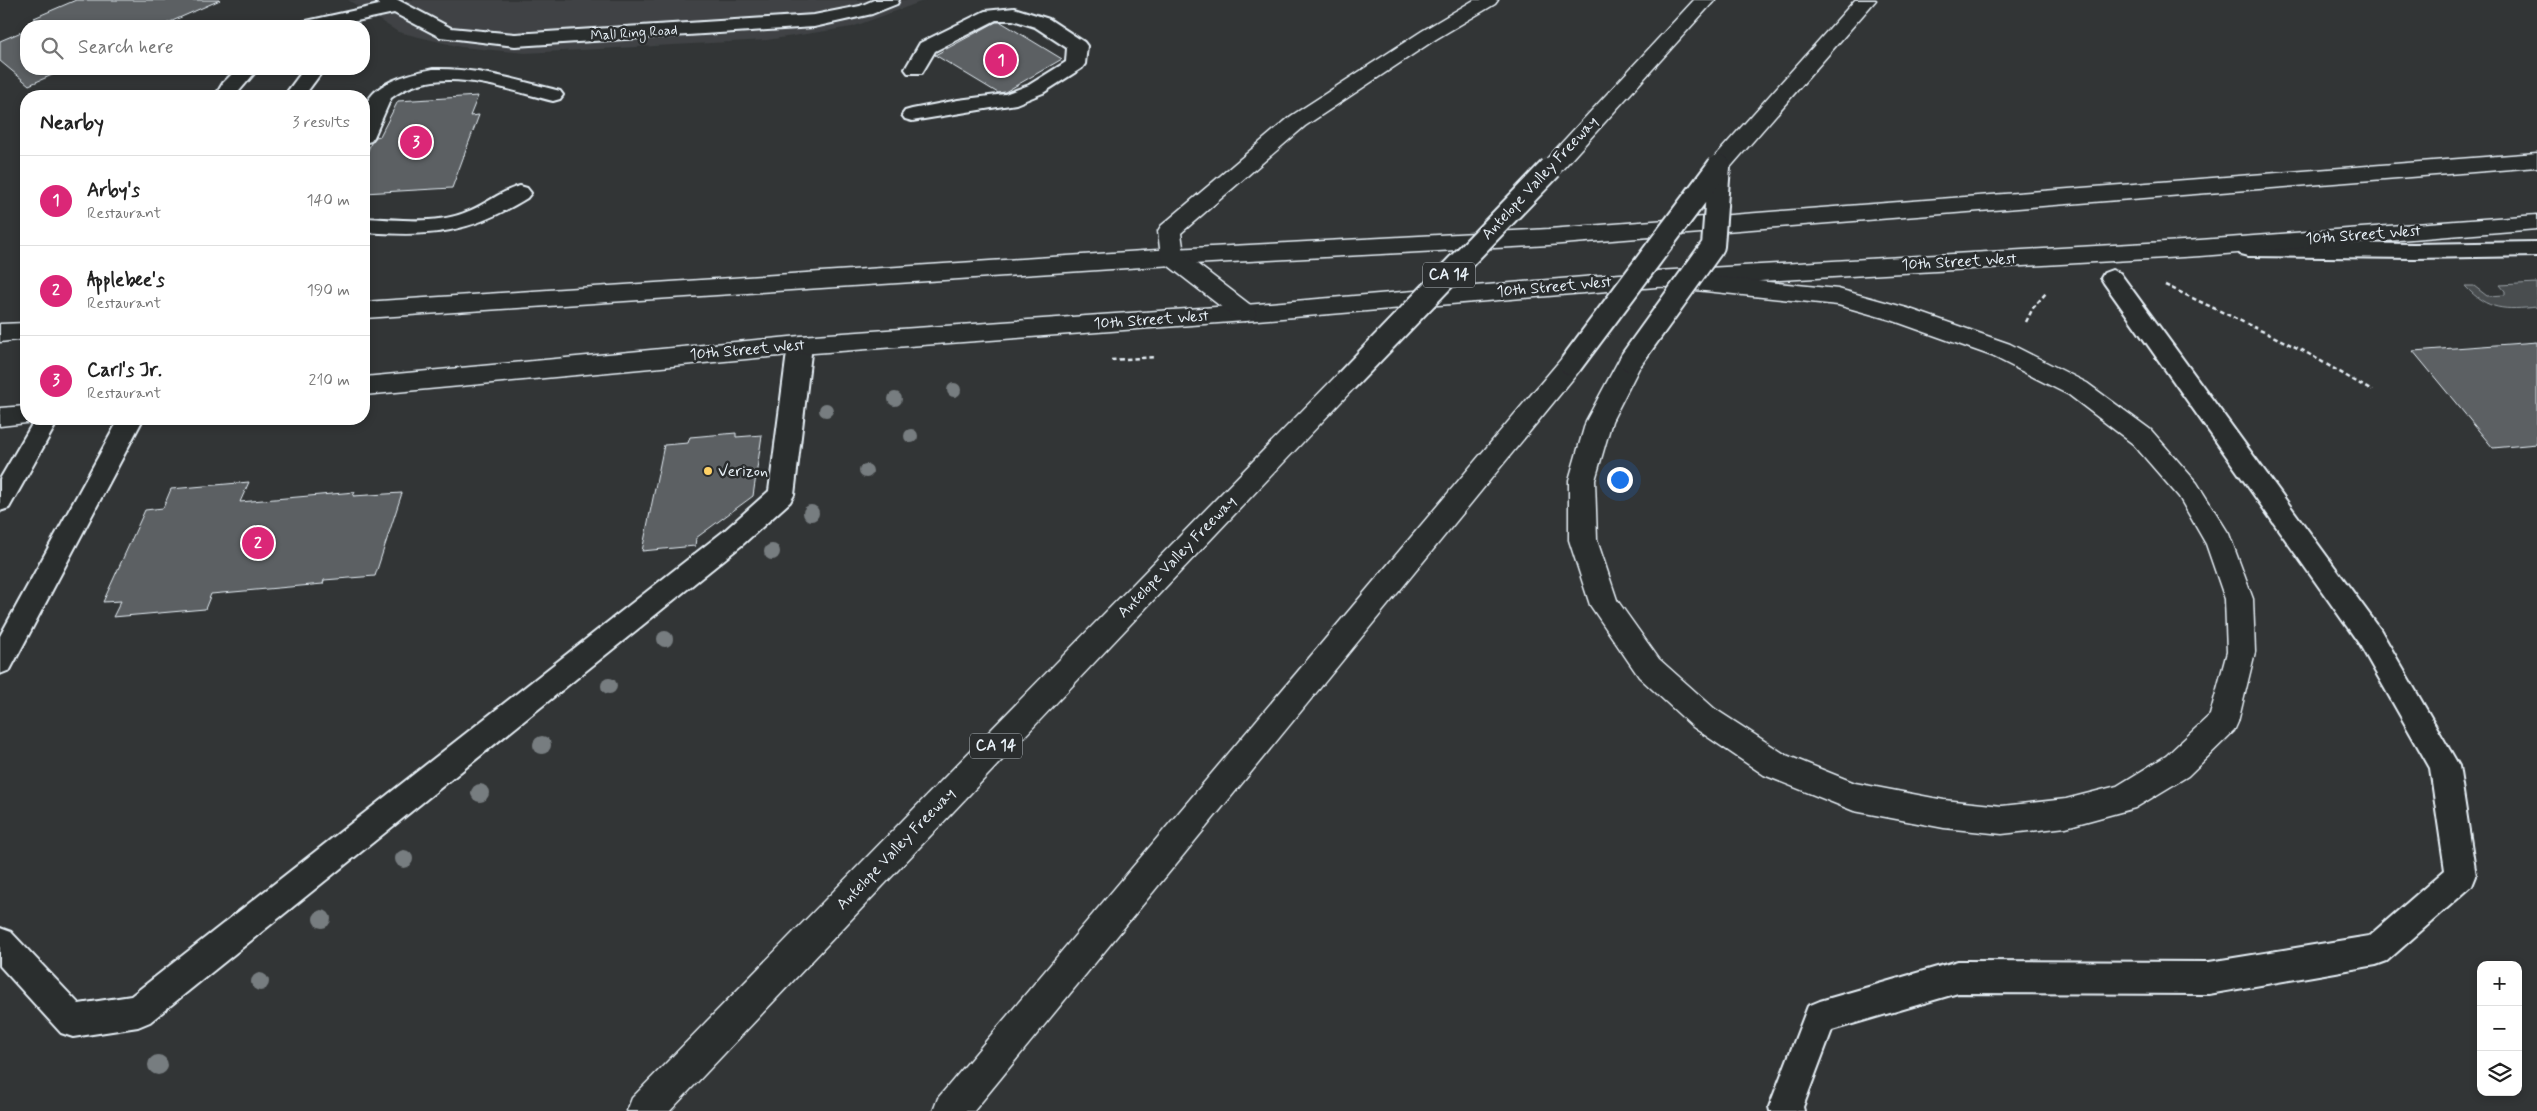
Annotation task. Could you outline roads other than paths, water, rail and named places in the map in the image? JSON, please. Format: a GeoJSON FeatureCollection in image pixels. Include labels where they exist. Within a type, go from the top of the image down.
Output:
{"type":"FeatureCollection","features":[{"type":"Feature","properties":{"kind":"main road"},"geometry":{"type":"LineString","coordinates":[[1245,313],[1173,257],[1169,231],[1298,121],[1429,35],[1488,0]]}},
{"type":"Feature","properties":{"kind":"main road","name":"Antelope Valley Freeway"},"geometry":{"type":"LineString","coordinates":[[645,1111],[1551,168],[1705,0]]}},
{"type":"Feature","properties":{"kind":"main road"},"geometry":{"type":"LineString","coordinates":[[951,1111],[1571,364],[1719,166],[1866,0]]}},
{"type":"Feature","properties":{"kind":"main road"},"geometry":{"type":"LineString","coordinates":[[370,310],[1173,257],[1549,237],[2537,160]]}},
{"type":"Feature","properties":{"kind":"main road"},"geometry":{"type":"LineString","coordinates":[[1656,279],[1838,297],[1899,314],[2001,350],[2018,358],[2078,389],[2142,437],[2188,490],[2219,542],[2239,599],[2241,652],[2223,722],[2177,766],[2124,798],[2066,813],[2002,820],[1944,814],[1854,797],[1775,765],[1704,718],[1649,668],[1604,605],[1583,540],[1582,480],[1599,421],[1631,360],[1713,246],[1719,166]]}},
{"type":"Feature","properties":{"kind":"main road","name":"10th Street West"},"geometry":{"type":"LineString","coordinates":[[370,385],[800,345],[1245,313],[1656,279],[2200,248],[2537,222]]}},
{"type":"Feature","properties":{"kind":"main road"},"geometry":{"type":"LineString","coordinates":[[0,333],[20,331]]}},
{"type":"Feature","properties":{"kind":"main road"},"geometry":{"type":"LineString","coordinates":[[0,417],[20,415]]}},
{"type":"Feature","properties":{"kind":"lane","name":"Mall Ring Road"},"geometry":{"type":"LineString","coordinates":[[390,3],[447,33],[515,40],[814,20],[866,10],[890,0]]}},
{"type":"Feature","properties":{"kind":"lane"},"geometry":{"type":"LineString","coordinates":[[330,20],[390,3]]}},
{"type":"Feature","properties":{"kind":"lane"},"geometry":{"type":"LineString","coordinates":[[370,29],[390,3]]}},
{"type":"Feature","properties":{"kind":"lane"},"geometry":{"type":"LineString","coordinates":[[912,115],[958,106],[1009,100],[1036,89],[1075,64],[1077,46],[1042,23],[1014,14],[992,15],[927,47],[915,69]]}},
{"type":"Feature","properties":{"kind":"lane"},"geometry":{"type":"LineString","coordinates":[[228,90],[242,75]]}},
{"type":"Feature","properties":{"kind":"lane"},"geometry":{"type":"LineString","coordinates":[[298,90],[310,75]]}},
{"type":"Feature","properties":{"kind":"lane"},"geometry":{"type":"LineString","coordinates":[[370,124],[384,94],[407,81],[428,76],[452,75],[506,83],[553,95]]}},
{"type":"Feature","properties":{"kind":"lane"},"geometry":{"type":"LineString","coordinates":[[370,225],[402,227],[443,225],[464,221],[520,194]]}},
{"type":"Feature","properties":{"kind":"lane"},"geometry":{"type":"LineString","coordinates":[[2200,248],[2414,251],[2537,249]]}},
{"type":"Feature","properties":{"kind":"lane"},"geometry":{"type":"LineString","coordinates":[[1787,1111],[1786,1107],[1820,1017],[1958,977],[2209,978],[2376,950],[2461,876],[2444,766],[2370,638],[2112,278]]}},
{"type":"Feature","properties":{"kind":"lane"},"geometry":{"type":"LineString","coordinates":[[6,960],[73,1021],[138,1011],[719,550],[781,495],[800,345]]}},
{"type":"Feature","properties":{"kind":"lane"},"geometry":{"type":"LineString","coordinates":[[0,501],[44,425]]}},
{"type":"Feature","properties":{"kind":"lane"},"geometry":{"type":"LineString","coordinates":[[0,660],[127,425]]}},
{"type":"Feature","properties":{"kind":"place","name":"Arby's"},"geometry":{"type":"Point","coordinates":[1001,60]}},
{"type":"Feature","properties":{"kind":"place","name":"Carl's Jr."},"geometry":{"type":"Point","coordinates":[416,142]}},
{"type":"Feature","properties":{"kind":"place","name":"Verizon"},"geometry":{"type":"Point","coordinates":[708,471]}},
{"type":"Feature","properties":{"kind":"place","name":"Applebee's"},"geometry":{"type":"Point","coordinates":[258,543]}}]}
